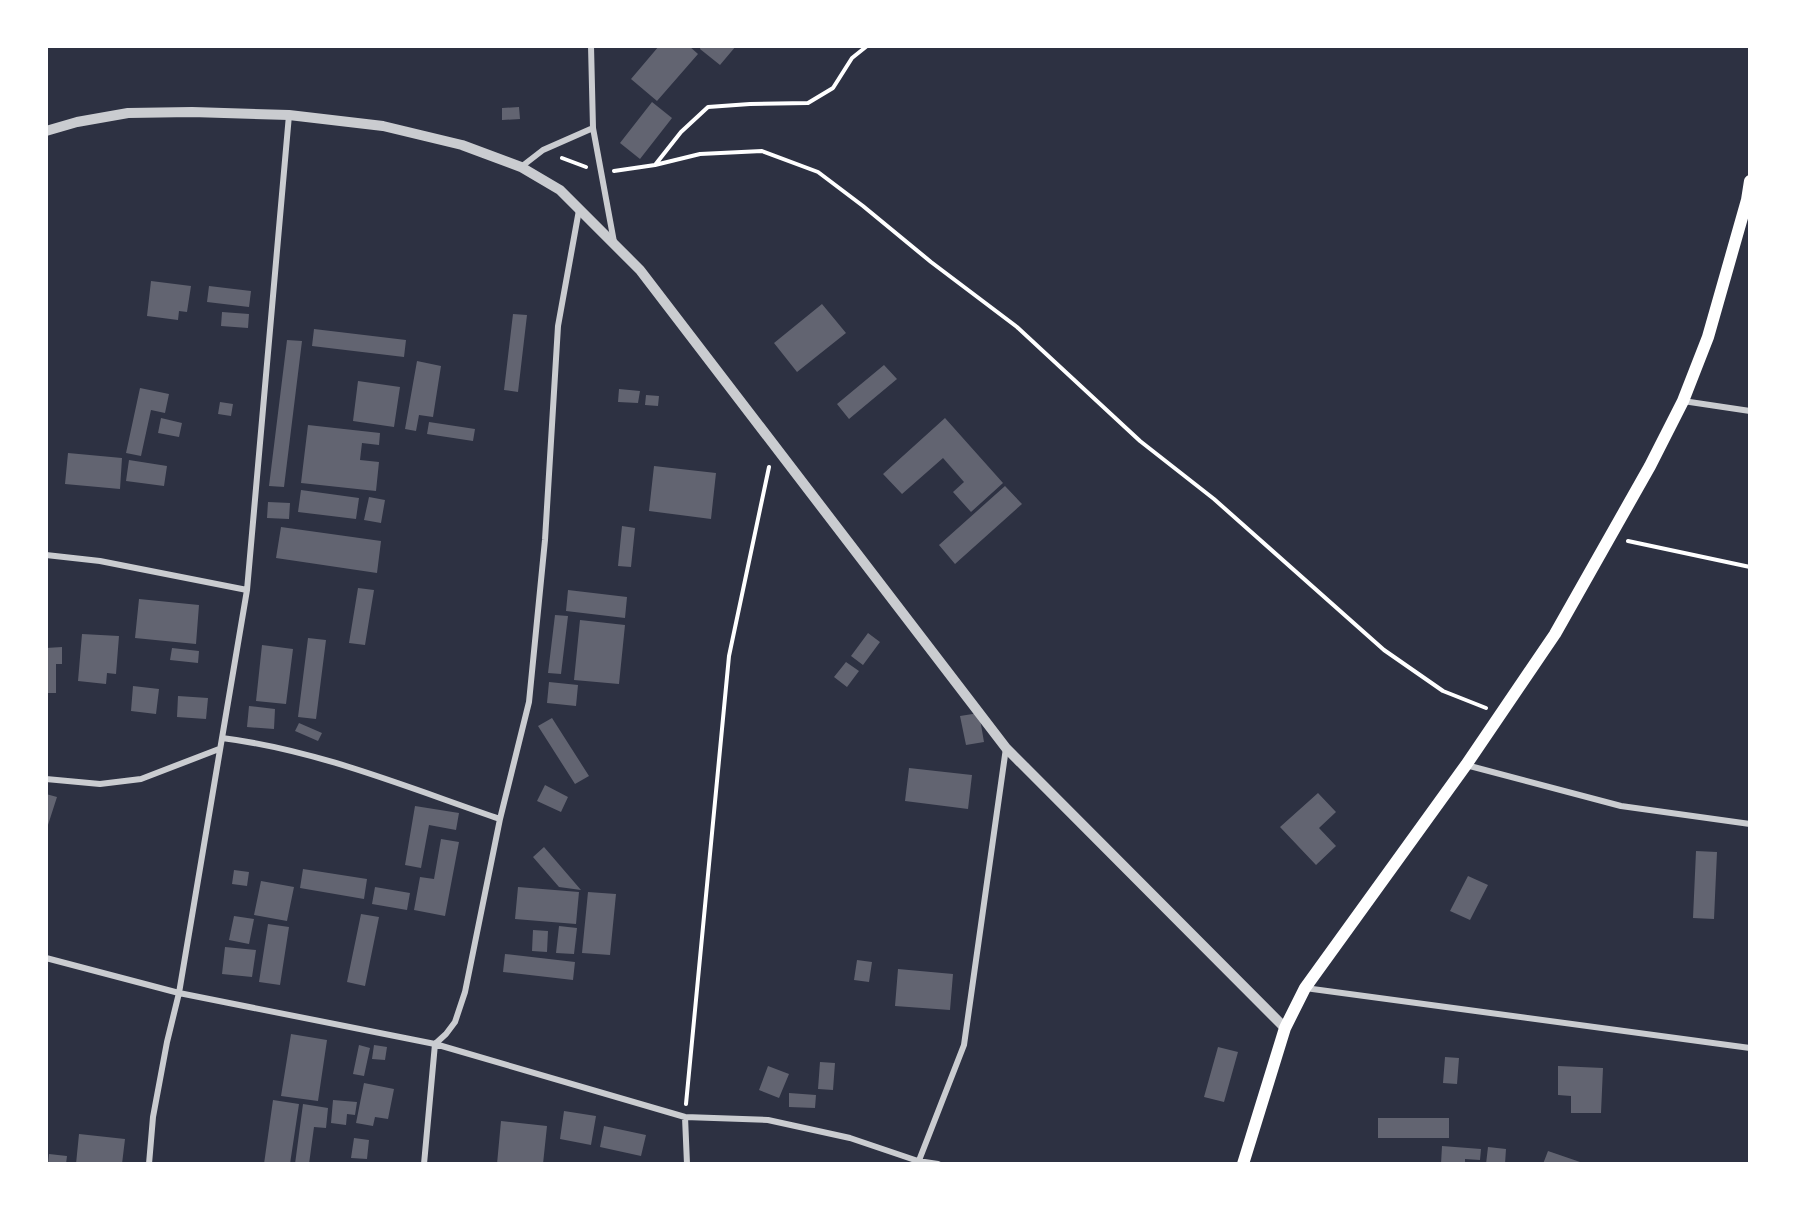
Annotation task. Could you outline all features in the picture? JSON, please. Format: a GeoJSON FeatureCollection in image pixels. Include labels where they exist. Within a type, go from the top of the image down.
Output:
{"type":"FeatureCollection","features":[{"type":"Feature","properties":{"kind":"main road"},"geometry":{"type":"LineString","coordinates":[[1243,1164],[1286,1028],[1305,988],[1466,765],[1555,634],[1650,466],[1683,400],[1708,337],[1748,200],[1749,181]]}},
{"type":"Feature","properties":{"kind":"street"},"geometry":{"type":"LineString","coordinates":[[591,46],[593,128],[615,244]]}},
{"type":"Feature","properties":{"kind":"street"},"geometry":{"type":"LineString","coordinates":[[46,131],[77,122],[128,113],[289,115],[383,126],[462,145],[521,167],[560,190],[640,270],[1006,748],[1286,1028]]}},
{"type":"Feature","properties":{"kind":"street"},"geometry":{"type":"LineString","coordinates":[[149,1164],[153,1117],[179,993],[247,590],[289,115]]}},
{"type":"Feature","properties":{"kind":"street"},"geometry":{"type":"LineString","coordinates":[[521,167],[543,150],[593,128]]}},
{"type":"Feature","properties":{"kind":"street"},"geometry":{"type":"LineString","coordinates":[[424,1164],[435,1044],[455,1022],[465,992],[500,819],[529,702],[545,540],[558,326],[579,209]]}},
{"type":"Feature","properties":{"kind":"street"},"geometry":{"type":"LineString","coordinates":[[1683,400],[1749,411]]}},
{"type":"Feature","properties":{"kind":"street"},"geometry":{"type":"LineString","coordinates":[[46,555],[100,561],[247,590]]}},
{"type":"Feature","properties":{"kind":"street"},"geometry":{"type":"LineString","coordinates":[[222,738],[278,746],[500,819]]}},
{"type":"Feature","properties":{"kind":"street"},"geometry":{"type":"LineString","coordinates":[[918,1162],[964,1045],[1006,748]]}},
{"type":"Feature","properties":{"kind":"street"},"geometry":{"type":"LineString","coordinates":[[46,779],[100,784],[141,779],[219,749]]}},
{"type":"Feature","properties":{"kind":"street"},"geometry":{"type":"LineString","coordinates":[[1466,765],[1621,806],[1749,824]]}},
{"type":"Feature","properties":{"kind":"street"},"geometry":{"type":"LineString","coordinates":[[46,958],[179,993],[435,1044],[685,1117],[768,1120],[850,1138],[918,1162],[938,1164]]}},
{"type":"Feature","properties":{"kind":"street"},"geometry":{"type":"LineString","coordinates":[[1305,988],[1749,1048]]}},
{"type":"Feature","properties":{"kind":"street"},"geometry":{"type":"LineString","coordinates":[[685,1117],[687,1164]]}},
{"type":"Feature","properties":{"kind":"path"},"geometry":{"type":"LineString","coordinates":[[655,165],[681,132],[708,107],[808,103],[833,88],[852,58],[867,46]]}},
{"type":"Feature","properties":{"kind":"path"},"geometry":{"type":"LineString","coordinates":[[543,150],[602,173],[655,165],[700,154],[762,150],[818,172],[1017,327],[1140,441],[1214,499],[1384,650],[1443,691],[1501,714]]}},
{"type":"Feature","properties":{"kind":"path"},"geometry":{"type":"LineString","coordinates":[[685,1117],[729,656],[774,445]]}},
{"type":"Feature","properties":{"kind":"path"},"geometry":{"type":"LineString","coordinates":[[1610,538],[1749,567]]}},
{"type":"Feature","properties":{"kind":"building"},"geometry":{"type":"Polygon","coordinates":[[[659,46],[689,46],[698,54],[657,101],[631,79],[659,46]]]}},
{"type":"Feature","properties":{"kind":"building"},"geometry":{"type":"Polygon","coordinates":[[[701,46],[736,46],[720,65],[700,49],[701,46]]]}},
{"type":"Feature","properties":{"kind":"building"},"geometry":{"type":"Polygon","coordinates":[[[652,102],[672,118],[640,159],[620,143],[652,102]]]}},
{"type":"Feature","properties":{"kind":"building"},"geometry":{"type":"Polygon","coordinates":[[[519,107],[520,119],[502,120],[502,108],[519,107]]]}},
{"type":"Feature","properties":{"kind":"building"},"geometry":{"type":"Polygon","coordinates":[[[151,281],[191,286],[187,312],[179,311],[178,320],[147,316],[151,281]]]}},
{"type":"Feature","properties":{"kind":"building"},"geometry":{"type":"Polygon","coordinates":[[[209,286],[251,291],[249,307],[207,302],[209,286]]]}},
{"type":"Feature","properties":{"kind":"building"},"geometry":{"type":"Polygon","coordinates":[[[822,304],[846,333],[797,372],[774,343],[822,304]]]}},
{"type":"Feature","properties":{"kind":"building"},"geometry":{"type":"Polygon","coordinates":[[[222,312],[249,314],[248,328],[221,326],[222,312]]]}},
{"type":"Feature","properties":{"kind":"building"},"geometry":{"type":"Polygon","coordinates":[[[513,314],[527,315],[518,392],[504,390],[513,314]]]}},
{"type":"Feature","properties":{"kind":"building"},"geometry":{"type":"Polygon","coordinates":[[[314,329],[406,340],[404,357],[312,346],[314,329]]]}},
{"type":"Feature","properties":{"kind":"building"},"geometry":{"type":"Polygon","coordinates":[[[287,340],[302,341],[284,487],[269,486],[287,340]]]}},
{"type":"Feature","properties":{"kind":"building"},"geometry":{"type":"Polygon","coordinates":[[[417,361],[441,366],[433,417],[419,415],[416,431],[405,429],[417,361]]]}},
{"type":"Feature","properties":{"kind":"building"},"geometry":{"type":"Polygon","coordinates":[[[884,365],[897,379],[849,419],[837,404],[884,365]]]}},
{"type":"Feature","properties":{"kind":"building"},"geometry":{"type":"Polygon","coordinates":[[[358,381],[400,387],[394,427],[353,421],[358,381]]]}},
{"type":"Feature","properties":{"kind":"building"},"geometry":{"type":"Polygon","coordinates":[[[140,388],[169,394],[165,413],[151,410],[141,456],[126,453],[140,388]]]}},
{"type":"Feature","properties":{"kind":"building"},"geometry":{"type":"Polygon","coordinates":[[[619,389],[640,391],[638,403],[618,402],[619,389]]]}},
{"type":"Feature","properties":{"kind":"building"},"geometry":{"type":"Polygon","coordinates":[[[646,395],[659,396],[658,406],[645,405],[646,395]]]}},
{"type":"Feature","properties":{"kind":"building"},"geometry":{"type":"Polygon","coordinates":[[[220,402],[233,404],[231,416],[218,414],[220,402]]]}},
{"type":"Feature","properties":{"kind":"building"},"geometry":{"type":"Polygon","coordinates":[[[161,418],[182,423],[179,437],[158,433],[161,418]]]}},
{"type":"Feature","properties":{"kind":"building"},"geometry":{"type":"Polygon","coordinates":[[[945,418],[1003,483],[971,512],[953,492],[964,482],[943,458],[902,494],[883,474],[945,418]]]}},
{"type":"Feature","properties":{"kind":"building"},"geometry":{"type":"Polygon","coordinates":[[[429,422],[475,429],[473,441],[427,434],[429,422]]]}},
{"type":"Feature","properties":{"kind":"building"},"geometry":{"type":"Polygon","coordinates":[[[308,425],[380,433],[379,445],[362,443],[360,460],[379,462],[376,491],[301,483],[308,425]]]}},
{"type":"Feature","properties":{"kind":"building"},"geometry":{"type":"Polygon","coordinates":[[[68,453],[122,458],[120,489],[65,484],[68,453]]]}},
{"type":"Feature","properties":{"kind":"building"},"geometry":{"type":"Polygon","coordinates":[[[129,460],[167,466],[164,486],[126,481],[129,460]]]}},
{"type":"Feature","properties":{"kind":"building"},"geometry":{"type":"Polygon","coordinates":[[[654,466],[716,473],[711,519],[649,511],[654,466]]]}},
{"type":"Feature","properties":{"kind":"building"},"geometry":{"type":"Polygon","coordinates":[[[1005,486],[1022,504],[955,564],[939,545],[1005,486]]]}},
{"type":"Feature","properties":{"kind":"building"},"geometry":{"type":"Polygon","coordinates":[[[301,490],[359,498],[356,519],[298,512],[301,490]]]}},
{"type":"Feature","properties":{"kind":"building"},"geometry":{"type":"Polygon","coordinates":[[[369,497],[385,500],[381,523],[364,520],[369,497]]]}},
{"type":"Feature","properties":{"kind":"building"},"geometry":{"type":"Polygon","coordinates":[[[268,502],[290,503],[289,519],[267,518],[268,502]]]}},
{"type":"Feature","properties":{"kind":"building"},"geometry":{"type":"Polygon","coordinates":[[[622,526],[635,528],[631,567],[618,566],[622,526]]]}},
{"type":"Feature","properties":{"kind":"building"},"geometry":{"type":"Polygon","coordinates":[[[281,527],[381,541],[377,573],[276,558],[281,527]]]}},
{"type":"Feature","properties":{"kind":"building"},"geometry":{"type":"Polygon","coordinates":[[[358,588],[374,590],[365,645],[349,643],[358,588]]]}},
{"type":"Feature","properties":{"kind":"building"},"geometry":{"type":"Polygon","coordinates":[[[568,590],[627,597],[625,618],[566,611],[568,590]]]}},
{"type":"Feature","properties":{"kind":"building"},"geometry":{"type":"Polygon","coordinates":[[[139,599],[199,605],[196,644],[135,638],[139,599]]]}},
{"type":"Feature","properties":{"kind":"building"},"geometry":{"type":"Polygon","coordinates":[[[555,615],[568,616],[561,674],[548,673],[555,615]]]}},
{"type":"Feature","properties":{"kind":"building"},"geometry":{"type":"Polygon","coordinates":[[[580,620],[625,625],[619,684],[574,680],[580,620]]]}},
{"type":"Feature","properties":{"kind":"building"},"geometry":{"type":"Polygon","coordinates":[[[868,633],[880,642],[863,665],[851,656],[868,633]]]}},
{"type":"Feature","properties":{"kind":"building"},"geometry":{"type":"Polygon","coordinates":[[[82,634],[119,636],[116,674],[107,673],[106,684],[78,681],[82,634]]]}},
{"type":"Feature","properties":{"kind":"building"},"geometry":{"type":"Polygon","coordinates":[[[308,638],[326,640],[316,719],[298,717],[308,638]]]}},
{"type":"Feature","properties":{"kind":"building"},"geometry":{"type":"Polygon","coordinates":[[[262,645],[293,649],[286,704],[256,701],[262,645]]]}},
{"type":"Feature","properties":{"kind":"building"},"geometry":{"type":"Polygon","coordinates":[[[62,647],[62,664],[56,664],[56,693],[46,693],[46,648],[62,647]]]}},
{"type":"Feature","properties":{"kind":"building"},"geometry":{"type":"Polygon","coordinates":[[[172,648],[199,651],[198,663],[170,660],[172,648]]]}},
{"type":"Feature","properties":{"kind":"building"},"geometry":{"type":"Polygon","coordinates":[[[846,662],[859,671],[847,687],[834,677],[846,662]]]}},
{"type":"Feature","properties":{"kind":"building"},"geometry":{"type":"Polygon","coordinates":[[[549,682],[578,685],[576,706],[547,703],[549,682]]]}},
{"type":"Feature","properties":{"kind":"building"},"geometry":{"type":"Polygon","coordinates":[[[133,686],[159,689],[156,714],[131,711],[133,686]]]}},
{"type":"Feature","properties":{"kind":"building"},"geometry":{"type":"Polygon","coordinates":[[[178,696],[208,698],[206,719],[177,717],[178,696]]]}},
{"type":"Feature","properties":{"kind":"building"},"geometry":{"type":"Polygon","coordinates":[[[249,706],[275,709],[274,729],[247,727],[249,706]]]}},
{"type":"Feature","properties":{"kind":"building"},"geometry":{"type":"Polygon","coordinates":[[[979,713],[984,742],[966,745],[960,716],[979,713]]]}},
{"type":"Feature","properties":{"kind":"building"},"geometry":{"type":"Polygon","coordinates":[[[552,718],[589,776],[575,784],[538,726],[552,718]]]}},
{"type":"Feature","properties":{"kind":"building"},"geometry":{"type":"Polygon","coordinates":[[[299,723],[322,733],[318,741],[295,731],[299,723]]]}},
{"type":"Feature","properties":{"kind":"building"},"geometry":{"type":"Polygon","coordinates":[[[909,768],[972,775],[968,809],[905,801],[909,768]]]}},
{"type":"Feature","properties":{"kind":"building"},"geometry":{"type":"Polygon","coordinates":[[[545,785],[568,797],[561,812],[537,801],[545,785]]]}},
{"type":"Feature","properties":{"kind":"building"},"geometry":{"type":"Polygon","coordinates":[[[1318,793],[1336,812],[1319,828],[1336,846],[1316,865],[1280,827],[1318,793]]]}},
{"type":"Feature","properties":{"kind":"building"},"geometry":{"type":"Polygon","coordinates":[[[46,794],[57,797],[47,828],[46,828],[46,794]]]}},
{"type":"Feature","properties":{"kind":"building"},"geometry":{"type":"Polygon","coordinates":[[[415,806],[459,813],[456,830],[429,825],[421,868],[405,865],[415,806]]]}},
{"type":"Feature","properties":{"kind":"building"},"geometry":{"type":"Polygon","coordinates":[[[441,839],[459,842],[445,916],[414,910],[420,877],[434,879],[441,839]]]}},
{"type":"Feature","properties":{"kind":"building"},"geometry":{"type":"Polygon","coordinates":[[[544,847],[581,890],[559,887],[533,857],[544,847]]]}},
{"type":"Feature","properties":{"kind":"building"},"geometry":{"type":"Polygon","coordinates":[[[1696,851],[1717,852],[1714,919],[1693,918],[1696,851]]]}},
{"type":"Feature","properties":{"kind":"building"},"geometry":{"type":"Polygon","coordinates":[[[303,869],[367,879],[364,899],[300,888],[303,869]]]}},
{"type":"Feature","properties":{"kind":"building"},"geometry":{"type":"Polygon","coordinates":[[[234,870],[249,872],[247,886],[232,884],[234,870]]]}},
{"type":"Feature","properties":{"kind":"building"},"geometry":{"type":"Polygon","coordinates":[[[1468,876],[1488,885],[1470,920],[1450,911],[1468,876]]]}},
{"type":"Feature","properties":{"kind":"building"},"geometry":{"type":"Polygon","coordinates":[[[261,881],[294,887],[287,921],[254,915],[261,881]]]}},
{"type":"Feature","properties":{"kind":"building"},"geometry":{"type":"Polygon","coordinates":[[[375,887],[410,893],[407,910],[372,904],[375,887]]]}},
{"type":"Feature","properties":{"kind":"building"},"geometry":{"type":"Polygon","coordinates":[[[518,887],[579,892],[576,924],[515,919],[518,887]]]}},
{"type":"Feature","properties":{"kind":"building"},"geometry":{"type":"Polygon","coordinates":[[[588,892],[616,894],[610,955],[582,953],[588,892]]]}},
{"type":"Feature","properties":{"kind":"building"},"geometry":{"type":"Polygon","coordinates":[[[361,914],[379,917],[365,986],[347,982],[361,914]]]}},
{"type":"Feature","properties":{"kind":"building"},"geometry":{"type":"Polygon","coordinates":[[[234,916],[254,919],[249,944],[229,940],[234,916]]]}},
{"type":"Feature","properties":{"kind":"building"},"geometry":{"type":"Polygon","coordinates":[[[268,924],[289,927],[280,985],[259,982],[268,924]]]}},
{"type":"Feature","properties":{"kind":"building"},"geometry":{"type":"Polygon","coordinates":[[[559,926],[577,928],[574,954],[556,953],[559,926]]]}},
{"type":"Feature","properties":{"kind":"building"},"geometry":{"type":"Polygon","coordinates":[[[533,930],[548,931],[547,952],[532,951],[533,930]]]}},
{"type":"Feature","properties":{"kind":"building"},"geometry":{"type":"Polygon","coordinates":[[[225,947],[256,950],[252,977],[222,974],[225,947]]]}},
{"type":"Feature","properties":{"kind":"building"},"geometry":{"type":"Polygon","coordinates":[[[505,954],[575,962],[573,980],[503,972],[505,954]]]}},
{"type":"Feature","properties":{"kind":"building"},"geometry":{"type":"Polygon","coordinates":[[[857,960],[872,962],[869,982],[854,980],[857,960]]]}},
{"type":"Feature","properties":{"kind":"building"},"geometry":{"type":"Polygon","coordinates":[[[898,969],[953,974],[950,1010],[895,1006],[898,969]]]}},
{"type":"Feature","properties":{"kind":"building"},"geometry":{"type":"Polygon","coordinates":[[[291,1034],[327,1040],[318,1101],[281,1096],[291,1034]]]}},
{"type":"Feature","properties":{"kind":"building"},"geometry":{"type":"Polygon","coordinates":[[[359,1045],[370,1048],[364,1076],[353,1074],[359,1045]]]}},
{"type":"Feature","properties":{"kind":"building"},"geometry":{"type":"Polygon","coordinates":[[[374,1045],[387,1047],[385,1060],[372,1059],[374,1045]]]}},
{"type":"Feature","properties":{"kind":"building"},"geometry":{"type":"Polygon","coordinates":[[[1218,1047],[1238,1052],[1224,1102],[1204,1097],[1218,1047]]]}},
{"type":"Feature","properties":{"kind":"building"},"geometry":{"type":"Polygon","coordinates":[[[1445,1057],[1459,1058],[1457,1084],[1443,1083],[1445,1057]]]}},
{"type":"Feature","properties":{"kind":"building"},"geometry":{"type":"Polygon","coordinates":[[[820,1062],[835,1063],[833,1090],[818,1089],[820,1062]]]}},
{"type":"Feature","properties":{"kind":"building"},"geometry":{"type":"Polygon","coordinates":[[[768,1066],[789,1074],[779,1098],[759,1090],[768,1066]]]}},
{"type":"Feature","properties":{"kind":"building"},"geometry":{"type":"Polygon","coordinates":[[[1558,1066],[1603,1068],[1601,1113],[1571,1113],[1571,1096],[1558,1095],[1558,1066]]]}},
{"type":"Feature","properties":{"kind":"building"},"geometry":{"type":"Polygon","coordinates":[[[364,1083],[394,1089],[388,1119],[375,1117],[373,1126],[356,1123],[364,1083]]]}},
{"type":"Feature","properties":{"kind":"building"},"geometry":{"type":"Polygon","coordinates":[[[789,1093],[816,1095],[815,1108],[789,1107],[789,1093]]]}},
{"type":"Feature","properties":{"kind":"building"},"geometry":{"type":"Polygon","coordinates":[[[273,1100],[299,1104],[290,1164],[264,1164],[273,1100]]]}},
{"type":"Feature","properties":{"kind":"building"},"geometry":{"type":"Polygon","coordinates":[[[333,1100],[357,1102],[355,1115],[347,1114],[346,1125],[331,1123],[333,1100]]]}},
{"type":"Feature","properties":{"kind":"building"},"geometry":{"type":"Polygon","coordinates":[[[303,1104],[328,1108],[326,1128],[314,1127],[309,1164],[295,1164],[303,1104]]]}},
{"type":"Feature","properties":{"kind":"building"},"geometry":{"type":"Polygon","coordinates":[[[564,1111],[596,1116],[591,1145],[560,1139],[564,1111]]]}},
{"type":"Feature","properties":{"kind":"building"},"geometry":{"type":"Polygon","coordinates":[[[1378,1118],[1449,1118],[1449,1138],[1378,1138],[1378,1118]]]}},
{"type":"Feature","properties":{"kind":"building"},"geometry":{"type":"Polygon","coordinates":[[[501,1121],[547,1126],[543,1164],[497,1164],[501,1121]]]}},
{"type":"Feature","properties":{"kind":"building"},"geometry":{"type":"Polygon","coordinates":[[[604,1126],[646,1135],[641,1156],[600,1147],[604,1126]]]}},
{"type":"Feature","properties":{"kind":"building"},"geometry":{"type":"Polygon","coordinates":[[[79,1134],[125,1139],[122,1164],[76,1164],[79,1134]]]}},
{"type":"Feature","properties":{"kind":"building"},"geometry":{"type":"Polygon","coordinates":[[[354,1138],[369,1140],[367,1159],[351,1158],[354,1138]]]}},
{"type":"Feature","properties":{"kind":"building"},"geometry":{"type":"Polygon","coordinates":[[[1442,1146],[1481,1149],[1480,1160],[1465,1159],[1465,1164],[1441,1164],[1442,1146]]]}},
{"type":"Feature","properties":{"kind":"building"},"geometry":{"type":"Polygon","coordinates":[[[1488,1147],[1506,1149],[1505,1164],[1486,1164],[1488,1147]]]}},
{"type":"Feature","properties":{"kind":"building"},"geometry":{"type":"Polygon","coordinates":[[[1548,1151],[1583,1163],[1583,1164],[1543,1164],[1548,1151]]]}},
{"type":"Feature","properties":{"kind":"building"},"geometry":{"type":"Polygon","coordinates":[[[49,1154],[67,1156],[66,1164],[48,1164],[49,1154]]]}}]}
